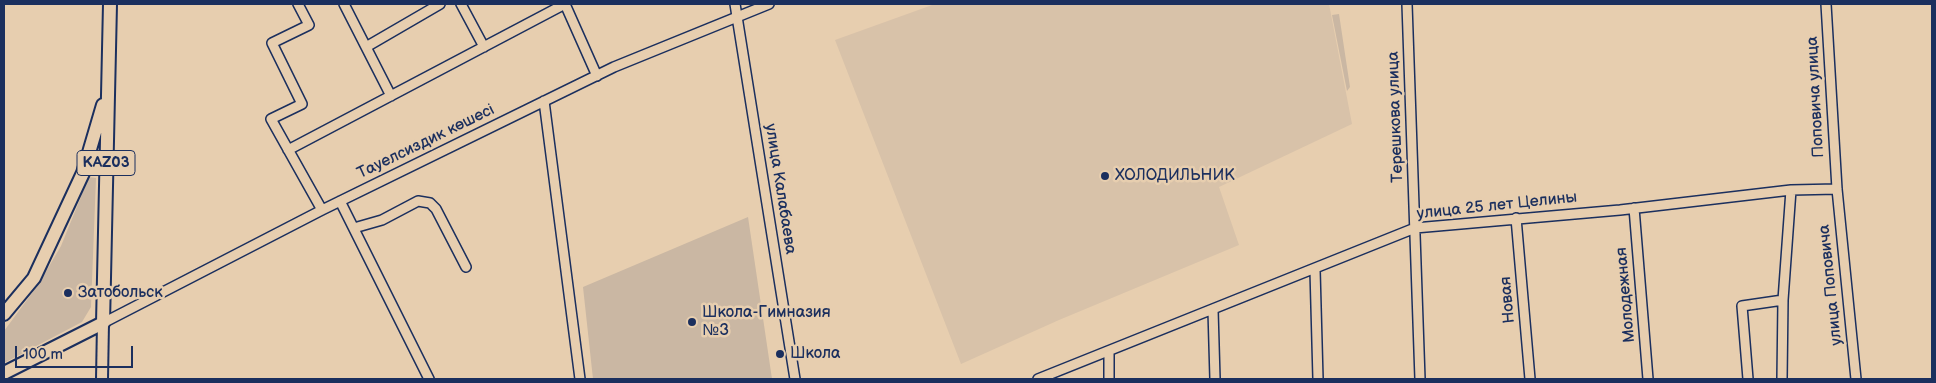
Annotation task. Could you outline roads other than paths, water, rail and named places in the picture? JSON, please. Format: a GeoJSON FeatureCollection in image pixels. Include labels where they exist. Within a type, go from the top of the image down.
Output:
{"type":"FeatureCollection","features":[{"type":"Feature","properties":{"kind":"highway","name":"KАZ03"},"geometry":{"type":"LineString","coordinates":[[103,323],[110,4]]}},
{"type":"Feature","properties":{"kind":"highway","name":"KАZ03"},"geometry":{"type":"LineString","coordinates":[[4,314],[34,278],[79,182],[108,88]]}},
{"type":"Feature","properties":{"kind":"highway"},"geometry":{"type":"LineString","coordinates":[[4,373],[103,323]]}},
{"type":"Feature","properties":{"kind":"main road"},"geometry":{"type":"LineString","coordinates":[[102,379],[103,323]]}},
{"type":"Feature","properties":{"kind":"street"},"geometry":{"type":"LineString","coordinates":[[298,4],[309,25],[272,42],[302,104],[271,119],[322,210]]}},
{"type":"Feature","properties":{"kind":"street"},"geometry":{"type":"LineString","coordinates":[[344,4],[391,96]]}},
{"type":"Feature","properties":{"kind":"street"},"geometry":{"type":"LineString","coordinates":[[366,47],[440,4]]}},
{"type":"Feature","properties":{"kind":"street"},"geometry":{"type":"LineString","coordinates":[[461,4],[484,47]]}},
{"type":"Feature","properties":{"kind":"street"},"geometry":{"type":"LineString","coordinates":[[288,150],[565,4],[596,76]]}},
{"type":"Feature","properties":{"kind":"street","name":"улица Калабаева"},"geometry":{"type":"LineString","coordinates":[[735,4],[795,379]]}},
{"type":"Feature","properties":{"kind":"street","name":"Тауелсиздик көшесі"},"geometry":{"type":"LineString","coordinates":[[103,323],[322,210],[596,76],[769,4]]}},
{"type":"Feature","properties":{"kind":"street","name":"Терешкова улица"},"geometry":{"type":"LineString","coordinates":[[1408,4],[1420,379]]}},
{"type":"Feature","properties":{"kind":"street","name":"Поповича улица"},"geometry":{"type":"LineString","coordinates":[[1826,4],[1836,188]]}},
{"type":"Feature","properties":{"kind":"street"},"geometry":{"type":"LineString","coordinates":[[544,101],[580,379]]}},
{"type":"Feature","properties":{"kind":"street","name":"улица 25 лет Целины"},"geometry":{"type":"LineString","coordinates":[[1038,379],[1315,270],[1415,228],[1634,208],[1791,190],[1836,188]]}},
{"type":"Feature","properties":{"kind":"street","name":"улица Поповича"},"geometry":{"type":"LineString","coordinates":[[1836,188],[1856,379]]}},
{"type":"Feature","properties":{"kind":"street"},"geometry":{"type":"LineString","coordinates":[[1782,379],[1783,300],[1791,190]]}},
{"type":"Feature","properties":{"kind":"street"},"geometry":{"type":"LineString","coordinates":[[340,201],[429,379]]}},
{"type":"Feature","properties":{"kind":"street"},"geometry":{"type":"LineString","coordinates":[[354,228],[382,220],[418,201],[430,203],[436,209],[466,268]]}},
{"type":"Feature","properties":{"kind":"street","name":"Молодежная"},"geometry":{"type":"LineString","coordinates":[[1634,208],[1648,379]]}},
{"type":"Feature","properties":{"kind":"street","name":"Новая"},"geometry":{"type":"LineString","coordinates":[[1516,218],[1530,379]]}},
{"type":"Feature","properties":{"kind":"street"},"geometry":{"type":"LineString","coordinates":[[1315,270],[1318,379]]}},
{"type":"Feature","properties":{"kind":"street"},"geometry":{"type":"LineString","coordinates":[[1748,379],[1742,306],[1783,300]]}},
{"type":"Feature","properties":{"kind":"street"},"geometry":{"type":"LineString","coordinates":[[1213,310],[1215,379]]}},
{"type":"Feature","properties":{"kind":"street"},"geometry":{"type":"LineString","coordinates":[[1109,351],[1110,379]]}},
{"type":"Feature","properties":{"kind":"place","name":"ХОЛОДИЛЬНИК"},"geometry":{"type":"Point","coordinates":[1105,176]}},
{"type":"Feature","properties":{"kind":"place","name":"Затобольск"},"geometry":{"type":"Point","coordinates":[68,293]}},
{"type":"Feature","properties":{"kind":"place","name":"Школа-Гимназия №3"},"geometry":{"type":"Point","coordinates":[692,322]}},
{"type":"Feature","properties":{"kind":"place","name":"Школа"},"geometry":{"type":"Point","coordinates":[780,354]}}]}
